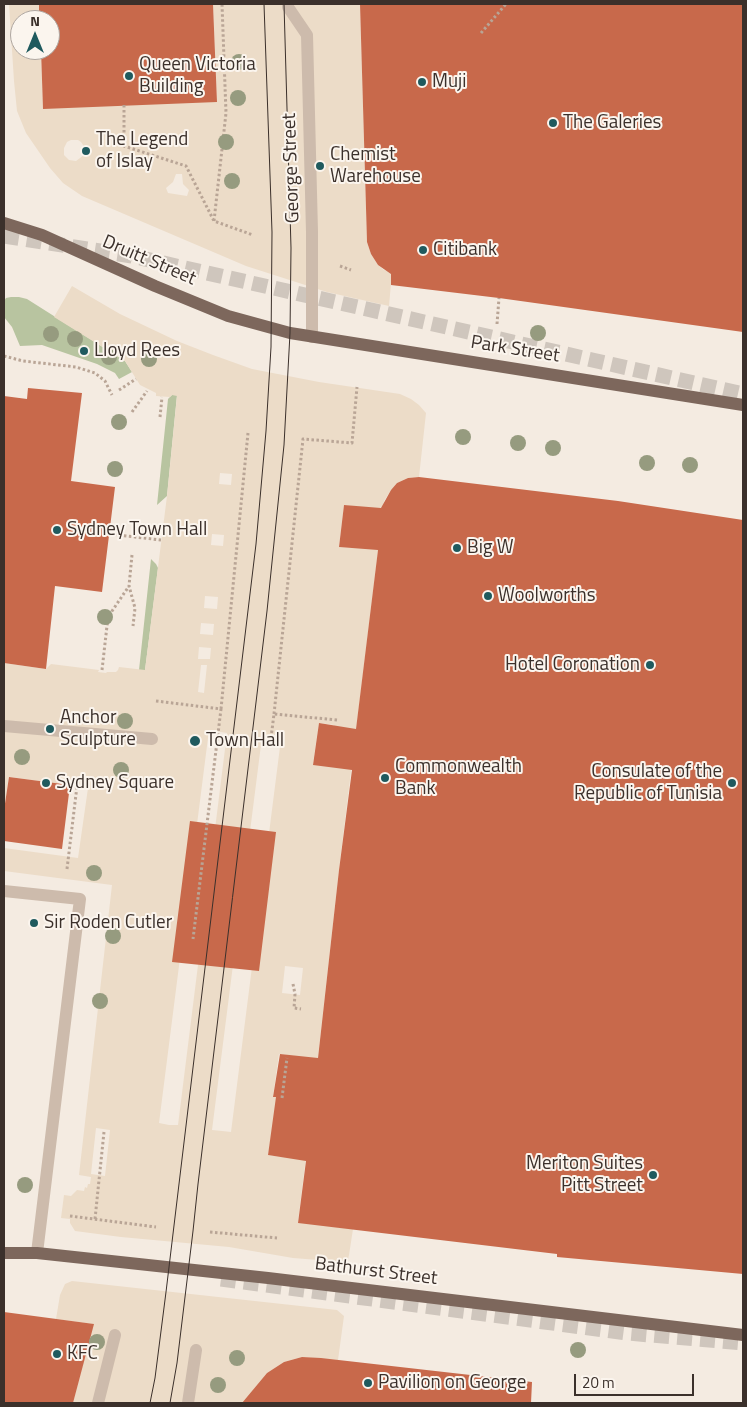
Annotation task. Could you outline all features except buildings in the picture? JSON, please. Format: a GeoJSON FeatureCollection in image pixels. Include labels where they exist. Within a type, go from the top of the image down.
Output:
{"type":"FeatureCollection","features":[{"type":"Feature","properties":{"kind":"main road","name":"Druitt Street"},"geometry":{"type":"LineString","coordinates":[[4,223],[42,235],[155,286],[228,316],[281,331]]}},
{"type":"Feature","properties":{"kind":"main road","name":"Park Street"},"geometry":{"type":"LineString","coordinates":[[281,331],[312,338],[743,405]]}},
{"type":"Feature","properties":{"kind":"main road","name":"Bathurst Street"},"geometry":{"type":"LineString","coordinates":[[4,1253],[38,1253],[743,1335]]}},
{"type":"Feature","properties":{"kind":"street","name":"George Street"},"geometry":{"type":"LineString","coordinates":[[288,4],[288,7],[307,35],[312,232],[312,338]]}},
{"type":"Feature","properties":{"kind":"street"},"geometry":{"type":"LineString","coordinates":[[4,726],[152,739]]}},
{"type":"Feature","properties":{"kind":"street"},"geometry":{"type":"LineString","coordinates":[[4,891],[80,899],[38,1253]]}},
{"type":"Feature","properties":{"kind":"street"},"geometry":{"type":"LineString","coordinates":[[98,1403],[115,1335]]}},
{"type":"Feature","properties":{"kind":"street"},"geometry":{"type":"LineString","coordinates":[[188,1403],[196,1350]]}},
{"type":"Feature","properties":{"kind":"path"},"geometry":{"type":"LineString","coordinates":[[214,221],[226,112],[222,4]]}},
{"type":"Feature","properties":{"kind":"path"},"geometry":{"type":"LineString","coordinates":[[481,33],[506,4]]}},
{"type":"Feature","properties":{"kind":"path"},"geometry":{"type":"LineString","coordinates":[[124,104],[124,146],[186,166],[214,221],[253,235]]}},
{"type":"Feature","properties":{"kind":"path"},"geometry":{"type":"LineString","coordinates":[[496,324],[499,298]]}},
{"type":"Feature","properties":{"kind":"path"},"geometry":{"type":"LineString","coordinates":[[4,356],[23,361],[76,367],[95,373],[105,381],[112,395]]}},
{"type":"Feature","properties":{"kind":"path"},"geometry":{"type":"LineString","coordinates":[[118,390],[136,379]]}},
{"type":"Feature","properties":{"kind":"path"},"geometry":{"type":"LineString","coordinates":[[271,738],[303,439],[352,443],[357,387]]}},
{"type":"Feature","properties":{"kind":"path"},"geometry":{"type":"LineString","coordinates":[[132,412],[147,391]]}},
{"type":"Feature","properties":{"kind":"path"},"geometry":{"type":"LineString","coordinates":[[160,417],[162,397]]}},
{"type":"Feature","properties":{"kind":"path"},"geometry":{"type":"LineString","coordinates":[[193,939],[221,709],[248,433]]}},
{"type":"Feature","properties":{"kind":"path"},"geometry":{"type":"LineString","coordinates":[[109,534],[161,540]]}},
{"type":"Feature","properties":{"kind":"path"},"geometry":{"type":"LineString","coordinates":[[132,555],[129,586],[135,608],[133,626]]}},
{"type":"Feature","properties":{"kind":"path"},"geometry":{"type":"LineString","coordinates":[[102,670],[108,617],[129,586]]}},
{"type":"Feature","properties":{"kind":"path"},"geometry":{"type":"LineString","coordinates":[[156,701],[221,709]]}},
{"type":"Feature","properties":{"kind":"path"},"geometry":{"type":"LineString","coordinates":[[274,714],[337,720]]}},
{"type":"Feature","properties":{"kind":"path"},"geometry":{"type":"LineString","coordinates":[[68,856],[77,786]]}},
{"type":"Feature","properties":{"kind":"path"},"geometry":{"type":"LineString","coordinates":[[293,984],[295,994],[294,1008],[301,1009]]}},
{"type":"Feature","properties":{"kind":"path"},"geometry":{"type":"LineString","coordinates":[[282,1098],[287,1058]]}},
{"type":"Feature","properties":{"kind":"path"},"geometry":{"type":"LineString","coordinates":[[95,1219],[104,1132]]}},
{"type":"Feature","properties":{"kind":"path"},"geometry":{"type":"LineString","coordinates":[[61,1215],[156,1227]]}},
{"type":"Feature","properties":{"kind":"path"},"geometry":{"type":"LineString","coordinates":[[210,1232],[277,1238]]}},
{"type":"Feature","properties":{"kind":"green space"},"geometry":{"type":"Polygon","coordinates":[[[6,298],[27,299],[125,361],[132,372],[119,379],[115,373],[97,364],[42,345],[20,346],[12,327],[4,317],[4,301],[6,298]]]}},
{"type":"Feature","properties":{"kind":"green space"},"geometry":{"type":"Polygon","coordinates":[[[172,395],[177,395],[167,496],[157,505],[168,399],[172,395]]]}},
{"type":"Feature","properties":{"kind":"green space"},"geometry":{"type":"Polygon","coordinates":[[[151,559],[158,568],[145,670],[139,670],[151,559]]]}},
{"type":"Feature","properties":{"kind":"shaded area"},"geometry":{"type":"Polygon","coordinates":[[[9,4],[39,4],[39,10],[10,10],[10,19],[9,4]]]}},
{"type":"Feature","properties":{"kind":"shaded area"},"geometry":{"type":"Polygon","coordinates":[[[213,4],[360,4],[367,242],[371,254],[378,265],[384,270],[392,272],[389,306],[327,292],[246,266],[82,196],[63,183],[50,168],[26,133],[17,111],[13,60],[41,60],[43,108],[217,101],[213,4]],[[78,140],[67,142],[64,148],[64,155],[69,160],[76,161],[84,155],[85,148],[78,140]],[[176,174],[173,182],[166,188],[168,193],[187,196],[189,190],[183,184],[182,174],[176,174]]]}},
{"type":"Feature","properties":{"kind":"shaded area"},"geometry":{"type":"Polygon","coordinates":[[[72,286],[120,314],[177,341],[252,369],[319,382],[400,394],[411,399],[426,413],[419,477],[408,478],[397,483],[384,501],[298,1222],[353,1229],[348,1259],[344,1262],[293,1258],[229,1247],[75,1231],[70,1223],[70,1219],[61,1218],[64,1195],[71,1196],[77,1190],[84,1191],[85,1187],[87,1188],[88,1184],[90,1184],[91,1177],[79,1175],[112,885],[4,871],[4,848],[78,858],[88,788],[71,783],[70,785],[9,777],[4,810],[4,663],[46,669],[51,664],[99,670],[98,672],[106,673],[116,672],[119,667],[145,670],[167,496],[177,396],[156,396],[156,393],[140,385],[125,361],[54,317],[72,286]],[[220,473],[219,484],[231,485],[232,474],[220,473]],[[344,505],[339,547],[355,548],[359,507],[344,505]],[[212,534],[211,545],[223,546],[224,535],[212,534]],[[205,596],[204,608],[217,609],[218,597],[205,596]],[[201,623],[200,634],[213,635],[214,624],[201,623]],[[199,647],[198,659],[210,659],[211,648],[199,647]],[[201,665],[198,692],[204,693],[207,665],[201,665]],[[319,723],[313,764],[329,766],[334,725],[319,723]],[[209,730],[159,1123],[178,1125],[227,733],[209,730]],[[262,737],[212,1130],[231,1132],[281,739],[262,737]],[[285,966],[282,993],[300,995],[303,968],[285,966]],[[279,1054],[273,1096],[290,1099],[295,1056],[279,1054]],[[96,1128],[91,1174],[105,1176],[110,1130],[96,1128]],[[272,1131],[268,1155],[283,1157],[272,1131]]]}},
{"type":"Feature","properties":{"kind":"shaded area"},"geometry":{"type":"Polygon","coordinates":[[[72,1281],[337,1310],[344,1316],[338,1360],[302,1357],[284,1362],[267,1373],[253,1390],[249,1403],[73,1403],[93,1324],[56,1319],[60,1295],[65,1284],[72,1281]]]}},
{"type":"Feature","properties":{"kind":"tunnel"},"geometry":{"type":"LineString","coordinates":[[4,236],[132,256],[743,394]]}},
{"type":"Feature","properties":{"kind":"tunnel"},"geometry":{"type":"LineString","coordinates":[[221,1279],[627,1333],[743,1343]]}},
{"type":"Feature","properties":{"kind":"tram line"},"geometry":{"type":"LineString","coordinates":[[150,1403],[166,1292],[256,544],[266,431],[271,347],[272,232],[264,4]]}},
{"type":"Feature","properties":{"kind":"tram line"},"geometry":{"type":"LineString","coordinates":[[170,1403],[177,1363],[267,611],[284,445],[290,333],[291,248],[284,4]]}},
{"type":"Feature","properties":{"kind":"place","name":"Queen Victoria Building"},"geometry":{"type":"Point","coordinates":[129,76]}},
{"type":"Feature","properties":{"kind":"place","name":"Muji"},"geometry":{"type":"Point","coordinates":[422,82]}},
{"type":"Feature","properties":{"kind":"place","name":"The Galeries"},"geometry":{"type":"Point","coordinates":[553,123]}},
{"type":"Feature","properties":{"kind":"place","name":"The Legend of Islay"},"geometry":{"type":"Point","coordinates":[86,151]}},
{"type":"Feature","properties":{"kind":"place","name":"Chemist Warehouse"},"geometry":{"type":"Point","coordinates":[320,166]}},
{"type":"Feature","properties":{"kind":"place","name":"Citibank"},"geometry":{"type":"Point","coordinates":[423,250]}},
{"type":"Feature","properties":{"kind":"place","name":"Lloyd Rees"},"geometry":{"type":"Point","coordinates":[84,351]}},
{"type":"Feature","properties":{"kind":"place","name":"Sydney Town Hall"},"geometry":{"type":"Point","coordinates":[57,530]}},
{"type":"Feature","properties":{"kind":"place","name":"Big W"},"geometry":{"type":"Point","coordinates":[457,548]}},
{"type":"Feature","properties":{"kind":"place","name":"Woolworths"},"geometry":{"type":"Point","coordinates":[488,596]}},
{"type":"Feature","properties":{"kind":"place","name":"Hotel Coronation"},"geometry":{"type":"Point","coordinates":[650,665]}},
{"type":"Feature","properties":{"kind":"place","name":"Anchor Sculpture"},"geometry":{"type":"Point","coordinates":[50,729]}},
{"type":"Feature","properties":{"kind":"place","name":"Town Hall"},"geometry":{"type":"Point","coordinates":[195,741]}},
{"type":"Feature","properties":{"kind":"place","name":"Commonwealth Bank"},"geometry":{"type":"Point","coordinates":[385,778]}},
{"type":"Feature","properties":{"kind":"place","name":"Sydney Square"},"geometry":{"type":"Point","coordinates":[46,783]}},
{"type":"Feature","properties":{"kind":"place","name":"Consulate of the Republic of Tunisia"},"geometry":{"type":"Point","coordinates":[732,783]}},
{"type":"Feature","properties":{"kind":"place","name":"Sir Roden Cutler"},"geometry":{"type":"Point","coordinates":[34,923]}},
{"type":"Feature","properties":{"kind":"place","name":"Meriton Suites Pitt Street"},"geometry":{"type":"Point","coordinates":[653,1175]}},
{"type":"Feature","properties":{"kind":"place","name":"KFC"},"geometry":{"type":"Point","coordinates":[57,1354]}},
{"type":"Feature","properties":{"kind":"place","name":"Pavilion on George"},"geometry":{"type":"Point","coordinates":[368,1383]}}]}
